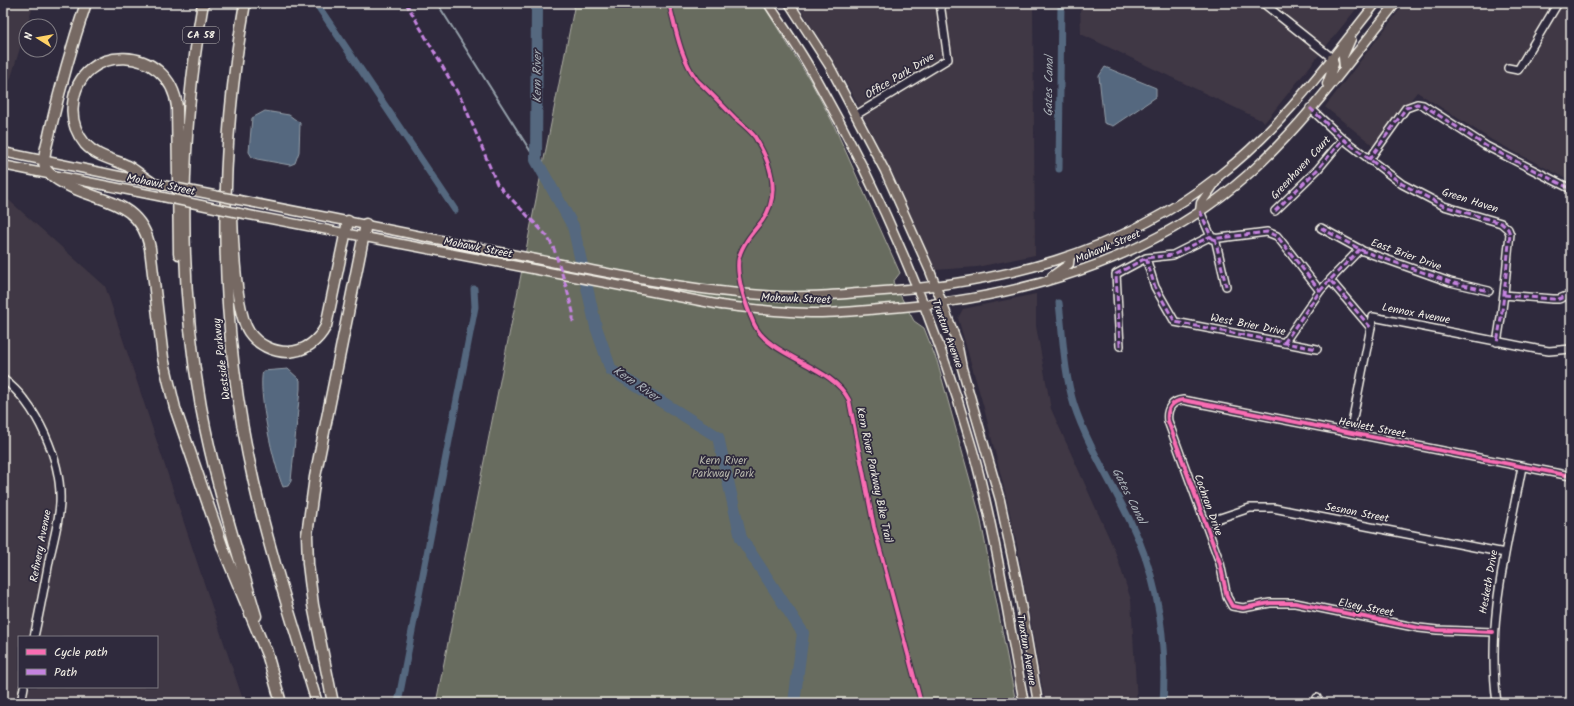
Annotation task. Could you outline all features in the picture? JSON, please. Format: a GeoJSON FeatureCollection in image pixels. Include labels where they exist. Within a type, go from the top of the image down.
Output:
{"type":"FeatureCollection","features":[{"type":"Feature","properties":{"kind":"highway"},"geometry":{"type":"LineString","coordinates":[[86,3],[63,80],[44,160],[45,167],[49,173],[67,185],[122,206],[136,218],[146,235],[150,248],[163,358],[171,394],[223,548],[268,657]]}},
{"type":"Feature","properties":{"kind":"highway"},"geometry":{"type":"LineString","coordinates":[[193,359],[186,280],[185,207],[187,142],[203,3]]}},
{"type":"Feature","properties":{"kind":"highway","name":"CA 58"},"geometry":{"type":"LineString","coordinates":[[195,67],[208,3]]}},
{"type":"Feature","properties":{"kind":"highway","name":"Westside Parkway"},"geometry":{"type":"LineString","coordinates":[[245,3],[231,108],[226,183],[226,243],[229,318],[236,378],[247,448],[264,523],[317,703]]}},
{"type":"Feature","properties":{"kind":"highway"},"geometry":{"type":"LineString","coordinates":[[151,182],[130,167],[96,153],[81,138],[74,125],[73,101],[80,83],[92,69],[108,60],[133,58],[149,64],[167,79],[175,95],[177,107],[180,266],[185,312],[201,408],[215,474],[281,703]]}},
{"type":"Feature","properties":{"kind":"highway"},"geometry":{"type":"LineString","coordinates":[[231,108],[230,184],[236,276],[245,323],[250,333],[258,342],[273,350],[291,352],[306,347],[321,334],[328,321],[348,221]]}},
{"type":"Feature","properties":{"kind":"highway"},"geometry":{"type":"LineString","coordinates":[[333,703],[313,606],[308,564],[307,534],[315,477],[366,224]]}},
{"type":"Feature","properties":{"kind":"main road","name":"Truxtun Avenue"},"geometry":{"type":"LineString","coordinates":[[768,3],[814,74],[857,154],[892,228],[925,306],[957,399],[986,504],[1003,583],[1024,703]]}},
{"type":"Feature","properties":{"kind":"main road","name":"Truxtun Avenue"},"geometry":{"type":"LineString","coordinates":[[789,3],[828,65],[856,115],[908,220],[957,342],[962,368],[1000,500],[1017,581],[1038,703]]}},
{"type":"Feature","properties":{"kind":"main road","name":"Mohawk Street"},"geometry":{"type":"LineString","coordinates":[[3,152],[163,185],[366,224],[527,258],[676,285],[767,296],[815,295],[918,289],[1032,268],[1070,256],[1097,246],[1144,224],[1192,196],[1221,174],[1261,139],[1332,58],[1376,3]]}},
{"type":"Feature","properties":{"kind":"main road","name":"Mohawk Street"},"geometry":{"type":"LineString","coordinates":[[3,165],[531,270],[680,298],[771,311],[816,313],[943,304],[1012,292],[1086,269],[1130,251],[1177,226],[1200,211],[1230,189],[1265,159],[1288,135],[1396,3]]}},
{"type":"Feature","properties":{"kind":"main road"},"geometry":{"type":"LineString","coordinates":[[1344,67],[1343,57],[1357,26]]}},
{"type":"Feature","properties":{"kind":"main road"},"geometry":{"type":"LineString","coordinates":[[1325,90],[1334,64],[1332,58]]}},
{"type":"Feature","properties":{"kind":"main road"},"geometry":{"type":"LineString","coordinates":[[1200,211],[1201,203],[1221,174]]}},
{"type":"Feature","properties":{"kind":"main road"},"geometry":{"type":"LineString","coordinates":[[1041,283],[1065,268],[1069,264],[1070,256]]}},
{"type":"Feature","properties":{"kind":"main road"},"geometry":{"type":"LineString","coordinates":[[1021,689],[1028,703]]}},
{"type":"Feature","properties":{"kind":"street","name":"Office Park Drive"},"geometry":{"type":"LineString","coordinates":[[856,115],[948,59],[940,3]]}},
{"type":"Feature","properties":{"kind":"street"},"geometry":{"type":"LineString","coordinates":[[1262,3],[1332,58]]}},
{"type":"Feature","properties":{"kind":"street"},"geometry":{"type":"LineString","coordinates":[[1508,68],[1518,70],[1558,3]]}},
{"type":"Feature","properties":{"kind":"street"},"geometry":{"type":"LineString","coordinates":[[1369,160],[1406,108],[1417,104],[1423,105],[1486,146],[1571,189]]}},
{"type":"Feature","properties":{"kind":"street","name":"Green Haven"},"geometry":{"type":"LineString","coordinates":[[1310,108],[1343,139],[1402,184],[1444,206],[1471,213],[1505,225],[1510,234],[1504,305],[1497,342]]}},
{"type":"Feature","properties":{"kind":"street","name":"Greenhaven Court"},"geometry":{"type":"LineString","coordinates":[[1275,211],[1318,169],[1343,139]]}},
{"type":"Feature","properties":{"kind":"street"},"geometry":{"type":"LineString","coordinates":[[1200,211],[1213,237],[1226,286]]}},
{"type":"Feature","properties":{"kind":"street","name":"East Brier Drive"},"geometry":{"type":"LineString","coordinates":[[1321,228],[1360,249],[1450,282],[1489,291]]}},
{"type":"Feature","properties":{"kind":"street"},"geometry":{"type":"LineString","coordinates":[[1120,346],[1116,274],[1146,258],[1173,256],[1213,237],[1267,232],[1277,236],[1320,291]]}},
{"type":"Feature","properties":{"kind":"street"},"geometry":{"type":"LineString","coordinates":[[1284,343],[1320,291],[1360,249]]}},
{"type":"Feature","properties":{"kind":"street","name":"West Brier Drive"},"geometry":{"type":"LineString","coordinates":[[1146,258],[1155,288],[1175,322],[1317,349]]}},
{"type":"Feature","properties":{"kind":"street"},"geometry":{"type":"LineString","coordinates":[[1330,280],[1371,328],[1350,433]]}},
{"type":"Feature","properties":{"kind":"street"},"geometry":{"type":"LineString","coordinates":[[1504,295],[1553,299],[1563,298],[1571,294]]}},
{"type":"Feature","properties":{"kind":"street","name":"Lennox Avenue"},"geometry":{"type":"LineString","coordinates":[[1371,328],[1373,317],[1549,351],[1571,349]]}},
{"type":"Feature","properties":{"kind":"street","name":"Refinery Avenue"},"geometry":{"type":"LineString","coordinates":[[3,380],[23,398],[36,417],[46,437],[59,483],[60,502],[58,522],[34,636]]}},
{"type":"Feature","properties":{"kind":"street","name":"Hewlett Street"},"geometry":{"type":"LineString","coordinates":[[1171,406],[1178,401],[1183,400],[1571,476]]}},
{"type":"Feature","properties":{"kind":"street","name":"Cochran Drive"},"geometry":{"type":"LineString","coordinates":[[1171,406],[1167,416],[1168,421],[1220,563],[1229,603],[1236,608]]}},
{"type":"Feature","properties":{"kind":"street","name":"Hesketh Drive"},"geometry":{"type":"LineString","coordinates":[[1497,703],[1493,659],[1493,632],[1505,553],[1522,467]]}},
{"type":"Feature","properties":{"kind":"street","name":"Sesnon Street"},"geometry":{"type":"LineString","coordinates":[[1205,523],[1250,508],[1273,508],[1505,553]]}},
{"type":"Feature","properties":{"kind":"street","name":"Elsey Street"},"geometry":{"type":"LineString","coordinates":[[1236,608],[1270,603],[1295,603],[1425,629],[1493,632]]}},
{"type":"Feature","properties":{"kind":"street"},"geometry":{"type":"LineString","coordinates":[[21,703],[24,688]]}},
{"type":"Feature","properties":{"kind":"shaded area"},"geometry":{"type":"Polygon","coordinates":[[[3,3],[34,3],[29,18],[18,18],[18,55],[3,103],[3,3]]]}},
{"type":"Feature","properties":{"kind":"shaded area"},"geometry":{"type":"Polygon","coordinates":[[[797,3],[1033,3],[1035,255],[977,267],[935,270],[900,191],[853,95],[797,3]]]}},
{"type":"Feature","properties":{"kind":"shaded area"},"geometry":{"type":"Polygon","coordinates":[[[1080,3],[1361,3],[1265,122],[1081,34],[1080,3]]]}},
{"type":"Feature","properties":{"kind":"shaded area"},"geometry":{"type":"Polygon","coordinates":[[[1405,3],[1571,3],[1571,181],[1492,140],[1417,92],[1374,146],[1325,107],[1405,3]]]}},
{"type":"Feature","properties":{"kind":"shaded area"},"geometry":{"type":"Polygon","coordinates":[[[3,195],[105,286],[244,703],[3,703],[3,195]]]}},
{"type":"Feature","properties":{"kind":"shaded area"},"geometry":{"type":"Polygon","coordinates":[[[1036,294],[1036,326],[1051,409],[1115,551],[1131,600],[1137,703],[1045,703],[1018,550],[1006,496],[984,408],[958,318],[963,309],[1036,294]]]}},
{"type":"Feature","properties":{"kind":"green space","name":"Kern River Parkway Park"},"geometry":{"type":"Polygon","coordinates":[[[575,3],[762,3],[810,80],[832,121],[900,273],[893,282],[914,321],[924,328],[937,361],[980,516],[1016,703],[436,703],[575,3]]]}},
{"type":"Feature","properties":{"kind":"water"},"geometry":{"type":"Polygon","coordinates":[[[1105,67],[1156,88],[1156,97],[1113,126],[1104,123],[1099,76],[1105,67]]]}},
{"type":"Feature","properties":{"kind":"water"},"geometry":{"type":"Polygon","coordinates":[[[265,111],[289,115],[300,123],[299,152],[295,163],[290,165],[257,159],[252,157],[249,152],[252,118],[265,111]]]}},
{"type":"Feature","properties":{"kind":"water"},"geometry":{"type":"Polygon","coordinates":[[[288,369],[300,380],[300,389],[291,481],[288,486],[283,487],[275,463],[267,429],[262,395],[262,381],[263,371],[288,369]]]}},
{"type":"Feature","properties":{"kind":"waterway"},"geometry":{"type":"LineString","coordinates":[[316,3],[455,210]]}},
{"type":"Feature","properties":{"kind":"waterway"},"geometry":{"type":"LineString","coordinates":[[437,3],[536,160]]}},
{"type":"Feature","properties":{"kind":"waterway","name":"Kern River"},"geometry":{"type":"LineString","coordinates":[[537,3],[536,160],[573,226],[596,327],[611,370],[718,437],[741,538],[803,633],[794,703]]}},
{"type":"Feature","properties":{"kind":"waterway","name":"Gates Canal"},"geometry":{"type":"LineString","coordinates":[[1059,169],[1061,3]]}},
{"type":"Feature","properties":{"kind":"waterway"},"geometry":{"type":"LineString","coordinates":[[398,703],[475,307],[474,289]]}},
{"type":"Feature","properties":{"kind":"waterway","name":"Gates Canal"},"geometry":{"type":"LineString","coordinates":[[1059,303],[1066,368],[1074,405],[1086,436],[1124,508],[1141,545],[1154,588],[1159,611],[1164,656],[1163,703]]}},
{"type":"Feature","properties":{"kind":"marked path"},"geometry":{"type":"LineString","coordinates":[[406,3],[464,104],[497,184],[547,236],[554,249],[573,312],[573,324]]}},
{"type":"Feature","properties":{"kind":"marked path"},"geometry":{"type":"LineString","coordinates":[[1369,160],[1406,108],[1417,104],[1423,105],[1486,146],[1571,189]]}},
{"type":"Feature","properties":{"kind":"marked path"},"geometry":{"type":"LineString","coordinates":[[1310,108],[1343,139],[1402,184],[1444,206],[1501,223],[1508,229],[1510,234],[1497,342]]}},
{"type":"Feature","properties":{"kind":"marked path"},"geometry":{"type":"LineString","coordinates":[[1275,211],[1318,169],[1343,139]]}},
{"type":"Feature","properties":{"kind":"marked path"},"geometry":{"type":"LineString","coordinates":[[1200,211],[1212,239],[1267,232],[1277,236],[1320,291]]}},
{"type":"Feature","properties":{"kind":"marked path"},"geometry":{"type":"LineString","coordinates":[[1321,228],[1363,251],[1450,282],[1489,291]]}},
{"type":"Feature","properties":{"kind":"marked path"},"geometry":{"type":"LineString","coordinates":[[1120,346],[1116,274],[1146,258],[1173,255],[1211,236]]}},
{"type":"Feature","properties":{"kind":"marked path"},"geometry":{"type":"LineString","coordinates":[[1215,238],[1226,286]]}},
{"type":"Feature","properties":{"kind":"marked path"},"geometry":{"type":"LineString","coordinates":[[1360,249],[1330,280],[1371,328]]}},
{"type":"Feature","properties":{"kind":"marked path"},"geometry":{"type":"LineString","coordinates":[[1146,258],[1155,287],[1175,322],[1317,349]]}},
{"type":"Feature","properties":{"kind":"marked path"},"geometry":{"type":"LineString","coordinates":[[1284,343],[1320,291],[1330,280]]}},
{"type":"Feature","properties":{"kind":"marked path"},"geometry":{"type":"LineString","coordinates":[[1504,295],[1559,299],[1571,294]]}},
{"type":"Feature","properties":{"kind":"cycle path","name":"Kern River Parkway Bike Trail"},"geometry":{"type":"LineString","coordinates":[[669,3],[679,43],[691,71],[697,80],[753,134],[761,147],[770,168],[773,189],[772,200],[768,211],[746,242],[739,257],[738,264],[742,290],[754,324],[762,336],[787,354],[829,378],[841,388],[849,400],[874,527],[921,703]]}},
{"type":"Feature","properties":{"kind":"cycle path"},"geometry":{"type":"LineString","coordinates":[[1493,632],[1419,628],[1295,603],[1270,603],[1243,608],[1232,606],[1227,597],[1220,563],[1168,421],[1169,409],[1176,402],[1183,400],[1571,476]]}}]}
